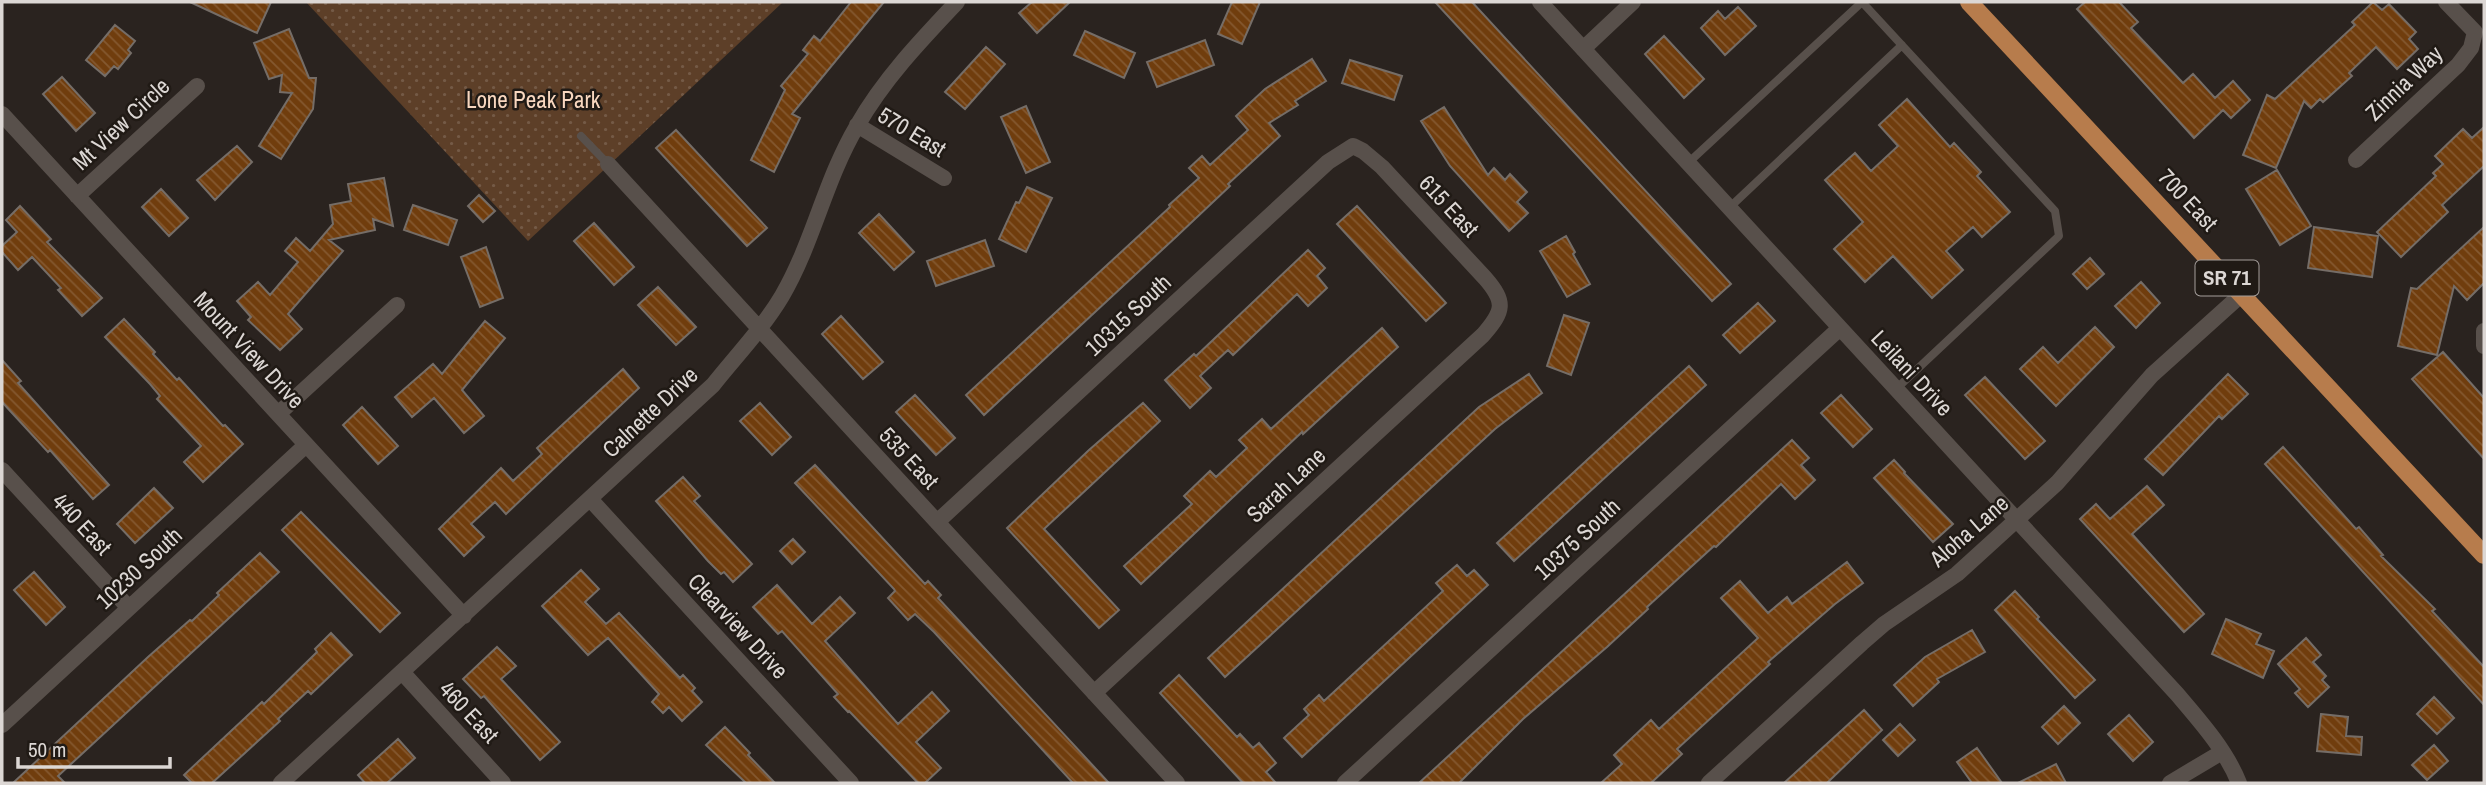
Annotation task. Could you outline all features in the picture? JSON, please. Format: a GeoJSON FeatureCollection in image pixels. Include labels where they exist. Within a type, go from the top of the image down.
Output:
{"type":"FeatureCollection","features":[{"type":"Feature","properties":{"kind":"main road","name":"700 East"},"geometry":{"type":"LineString","coordinates":[[1969,2],[2484,555]]}},
{"type":"Feature","properties":{"kind":"street","name":"Calnette Drive"},"geometry":{"type":"LineString","coordinates":[[281,783],[713,385],[782,296],[829,183],[857,125],[910,52],[957,2]]}},
{"type":"Feature","properties":{"kind":"street","name":"Leilani Drive"},"geometry":{"type":"LineString","coordinates":[[1540,2],[2177,694],[2222,752],[2239,783]]}},
{"type":"Feature","properties":{"kind":"street"},"geometry":{"type":"LineString","coordinates":[[1583,49],[1633,2]]}},
{"type":"Feature","properties":{"kind":"street","name":"Zinnia Way"},"geometry":{"type":"LineString","coordinates":[[2356,160],[2458,65],[2471,48],[2475,32],[2446,2]]}},
{"type":"Feature","properties":{"kind":"street","name":"Mt View Circle"},"geometry":{"type":"LineString","coordinates":[[77,196],[197,86]]}},
{"type":"Feature","properties":{"kind":"street","name":"Mount View Drive"},"geometry":{"type":"LineString","coordinates":[[2,114],[464,616]]}},
{"type":"Feature","properties":{"kind":"street","name":"570 East"},"geometry":{"type":"LineString","coordinates":[[857,125],[944,178]]}},
{"type":"Feature","properties":{"kind":"street","name":"615 East"},"geometry":{"type":"LineString","coordinates":[[1353,146],[1382,167],[1492,286],[1502,306]]}},
{"type":"Feature","properties":{"kind":"street","name":"10315 South"},"geometry":{"type":"LineString","coordinates":[[937,522],[1328,162],[1353,146]]}},
{"type":"Feature","properties":{"kind":"street","name":"535 East"},"geometry":{"type":"LineString","coordinates":[[608,164],[1177,783]]}},
{"type":"Feature","properties":{"kind":"street","name":"Aloha Lane"},"geometry":{"type":"LineString","coordinates":[[1709,783],[1884,624],[1957,574],[2017,520],[2057,483],[2152,375],[2242,294]]}},
{"type":"Feature","properties":{"kind":"street"},"geometry":{"type":"LineString","coordinates":[[278,414],[397,305]]}},
{"type":"Feature","properties":{"kind":"street","name":"Sarah Lane"},"geometry":{"type":"LineString","coordinates":[[1094,693],[1483,335],[1498,316],[1502,306]]}},
{"type":"Feature","properties":{"kind":"street","name":"10375 South"},"geometry":{"type":"LineString","coordinates":[[1345,783],[1840,328]]}},
{"type":"Feature","properties":{"kind":"street"},"geometry":{"type":"LineString","coordinates":[[2484,331],[2484,346]]}},
{"type":"Feature","properties":{"kind":"street","name":"10230 South"},"geometry":{"type":"LineString","coordinates":[[2,725],[306,445]]}},
{"type":"Feature","properties":{"kind":"street","name":"440 East"},"geometry":{"type":"LineString","coordinates":[[2,470],[129,608]]}},
{"type":"Feature","properties":{"kind":"street","name":"Clearview Drive"},"geometry":{"type":"LineString","coordinates":[[590,499],[851,783]]}},
{"type":"Feature","properties":{"kind":"street","name":"460 East"},"geometry":{"type":"LineString","coordinates":[[401,672],[503,783]]}},
{"type":"Feature","properties":{"kind":"street"},"geometry":{"type":"LineString","coordinates":[[2170,783],[2222,752]]}},
{"type":"Feature","properties":{"kind":"lane"},"geometry":{"type":"LineString","coordinates":[[1688,163],[1862,2],[2055,211],[2059,236],[1896,389]]}},
{"type":"Feature","properties":{"kind":"lane"},"geometry":{"type":"LineString","coordinates":[[1729,208],[1902,46]]}},
{"type":"Feature","properties":{"kind":"lane"},"geometry":{"type":"LineString","coordinates":[[581,136],[608,164]]}},
{"type":"Feature","properties":{"kind":"green space","name":"Lone Peak Park"},"geometry":{"type":"Polygon","coordinates":[[[306,2],[783,2],[528,241],[306,2]]]}},
{"type":"Feature","properties":{"kind":"building"},"geometry":{"type":"Polygon","coordinates":[[[190,2],[271,2],[257,33],[190,2]]]}},
{"type":"Feature","properties":{"kind":"building"},"geometry":{"type":"Polygon","coordinates":[[[851,2],[884,2],[792,114],[800,118],[774,172],[751,160],[785,90],[781,86],[808,54],[803,50],[814,36],[820,41],[851,2]]]}},
{"type":"Feature","properties":{"kind":"building"},"geometry":{"type":"Polygon","coordinates":[[[1032,2],[1070,2],[1037,33],[1019,13],[1032,2]]]}},
{"type":"Feature","properties":{"kind":"building"},"geometry":{"type":"Polygon","coordinates":[[[1232,2],[1260,2],[1242,44],[1218,34],[1232,2]]]}},
{"type":"Feature","properties":{"kind":"building"},"geometry":{"type":"Polygon","coordinates":[[[1435,2],[1472,2],[1731,284],[1712,301],[1435,2]]]}},
{"type":"Feature","properties":{"kind":"building"},"geometry":{"type":"Polygon","coordinates":[[[2085,2],[2119,2],[2138,22],[2131,28],[2183,83],[2193,74],[2215,98],[2233,81],[2250,100],[2231,118],[2223,110],[2194,138],[2077,9],[2085,2]]]}},
{"type":"Feature","properties":{"kind":"building"},"geometry":{"type":"Polygon","coordinates":[[[2373,2],[2382,10],[2389,4],[2416,32],[2409,39],[2418,49],[2397,69],[2376,47],[2349,73],[2352,76],[2323,102],[2320,99],[2311,108],[2304,101],[2276,168],[2243,155],[2267,95],[2275,99],[2355,25],[2352,22],[2373,2]]]}},
{"type":"Feature","properties":{"kind":"building"},"geometry":{"type":"Polygon","coordinates":[[[1738,7],[1756,26],[1725,55],[1701,28],[1718,11],[1725,19],[1738,7]]]}},
{"type":"Feature","properties":{"kind":"building"},"geometry":{"type":"Polygon","coordinates":[[[115,25],[135,41],[128,50],[131,53],[118,69],[114,66],[105,76],[86,60],[115,25]]]}},
{"type":"Feature","properties":{"kind":"building"},"geometry":{"type":"Polygon","coordinates":[[[289,29],[309,78],[316,78],[313,109],[281,159],[259,146],[292,93],[280,92],[282,75],[269,79],[254,43],[289,29]]]}},
{"type":"Feature","properties":{"kind":"building"},"geometry":{"type":"Polygon","coordinates":[[[1085,31],[1135,53],[1124,78],[1074,55],[1085,31]]]}},
{"type":"Feature","properties":{"kind":"building"},"geometry":{"type":"Polygon","coordinates":[[[1664,36],[1704,79],[1684,98],[1645,54],[1664,36]]]}},
{"type":"Feature","properties":{"kind":"building"},"geometry":{"type":"Polygon","coordinates":[[[1205,40],[1214,65],[1157,87],[1147,62],[1205,40]]]}},
{"type":"Feature","properties":{"kind":"building"},"geometry":{"type":"Polygon","coordinates":[[[986,47],[1005,64],[965,109],[945,92],[986,47]]]}},
{"type":"Feature","properties":{"kind":"building"},"geometry":{"type":"Polygon","coordinates":[[[1312,59],[1326,81],[1295,101],[1298,105],[1269,123],[1280,136],[1177,236],[984,415],[966,395],[1199,178],[1189,168],[1202,156],[1210,165],[1248,130],[1236,116],[1265,89],[1312,59]]]}},
{"type":"Feature","properties":{"kind":"building"},"geometry":{"type":"Polygon","coordinates":[[[1350,60],[1402,76],[1394,100],[1342,83],[1350,60]]]}},
{"type":"Feature","properties":{"kind":"building"},"geometry":{"type":"Polygon","coordinates":[[[62,77],[95,113],[76,131],[43,94],[62,77]]]}},
{"type":"Feature","properties":{"kind":"building"},"geometry":{"type":"Polygon","coordinates":[[[1907,99],[1950,147],[1954,143],[1981,172],[1977,176],[2010,212],[1982,237],[1973,227],[1946,251],[1963,270],[1932,298],[1893,256],[1865,282],[1834,249],[1863,222],[1825,180],[1855,153],[1871,171],[1898,146],[1879,125],[1907,99]]]}},
{"type":"Feature","properties":{"kind":"building"},"geometry":{"type":"Polygon","coordinates":[[[1026,106],[1050,162],[1026,173],[1001,117],[1026,106]]]}},
{"type":"Feature","properties":{"kind":"building"},"geometry":{"type":"Polygon","coordinates":[[[1444,107],[1488,175],[1494,168],[1505,180],[1510,174],[1527,192],[1517,202],[1528,213],[1509,231],[1450,166],[1421,121],[1444,107]]]}},
{"type":"Feature","properties":{"kind":"building"},"geometry":{"type":"Polygon","coordinates":[[[2484,127],[2484,166],[2442,205],[2448,212],[2401,257],[2377,232],[2436,176],[2433,173],[2443,164],[2435,156],[2463,129],[2472,138],[2484,127]]]}},
{"type":"Feature","properties":{"kind":"building"},"geometry":{"type":"Polygon","coordinates":[[[676,130],[767,228],[747,246],[656,148],[676,130]]]}},
{"type":"Feature","properties":{"kind":"building"},"geometry":{"type":"Polygon","coordinates":[[[237,146],[252,162],[215,200],[197,180],[237,146]]]}},
{"type":"Feature","properties":{"kind":"building"},"geometry":{"type":"Polygon","coordinates":[[[2277,170],[2311,226],[2280,245],[2246,189],[2277,170]]]}},
{"type":"Feature","properties":{"kind":"building"},"geometry":{"type":"Polygon","coordinates":[[[384,178],[393,226],[373,219],[375,230],[329,240],[343,251],[288,314],[302,329],[280,350],[248,320],[251,317],[237,301],[258,282],[270,295],[298,262],[285,251],[296,238],[310,251],[333,224],[330,205],[351,201],[348,184],[384,178]]]}},
{"type":"Feature","properties":{"kind":"building"},"geometry":{"type":"Polygon","coordinates":[[[1027,187],[1052,198],[1026,252],[999,239],[1016,202],[1019,203],[1027,187]]]}},
{"type":"Feature","properties":{"kind":"building"},"geometry":{"type":"Polygon","coordinates":[[[161,189],[188,218],[169,236],[142,207],[161,189]]]}},
{"type":"Feature","properties":{"kind":"building"},"geometry":{"type":"Polygon","coordinates":[[[479,195],[495,211],[483,222],[468,206],[479,195]]]}},
{"type":"Feature","properties":{"kind":"building"},"geometry":{"type":"Polygon","coordinates":[[[413,205],[457,220],[448,245],[404,230],[413,205]]]}},
{"type":"Feature","properties":{"kind":"building"},"geometry":{"type":"Polygon","coordinates":[[[20,206],[51,239],[47,242],[102,298],[82,316],[32,257],[18,270],[2,252],[2,246],[17,232],[6,220],[20,206]]]}},
{"type":"Feature","properties":{"kind":"building"},"geometry":{"type":"Polygon","coordinates":[[[1357,206],[1446,303],[1426,321],[1337,224],[1357,206]]]}},
{"type":"Feature","properties":{"kind":"building"},"geometry":{"type":"Polygon","coordinates":[[[879,214],[914,252],[894,270],[859,233],[879,214]]]}},
{"type":"Feature","properties":{"kind":"building"},"geometry":{"type":"Polygon","coordinates":[[[594,223],[634,267],[614,285],[574,241],[594,223]]]}},
{"type":"Feature","properties":{"kind":"building"},"geometry":{"type":"Polygon","coordinates":[[[2314,227],[2378,236],[2372,277],[2308,268],[2314,227]]]}},
{"type":"Feature","properties":{"kind":"building"},"geometry":{"type":"Polygon","coordinates":[[[2484,227],[2484,283],[2467,300],[2454,286],[2437,355],[2398,346],[2411,288],[2417,289],[2484,227]]]}},
{"type":"Feature","properties":{"kind":"building"},"geometry":{"type":"Polygon","coordinates":[[[1566,236],[1590,284],[1567,297],[1540,251],[1566,236]]]}},
{"type":"Feature","properties":{"kind":"building"},"geometry":{"type":"Polygon","coordinates":[[[985,240],[994,266],[936,286],[927,261],[985,240]]]}},
{"type":"Feature","properties":{"kind":"building"},"geometry":{"type":"Polygon","coordinates":[[[486,247],[503,298],[480,307],[461,257],[486,247]]]}},
{"type":"Feature","properties":{"kind":"building"},"geometry":{"type":"Polygon","coordinates":[[[1308,250],[1325,268],[1317,276],[1327,288],[1308,306],[1297,294],[1233,355],[1228,350],[1200,376],[1211,388],[1190,408],[1165,380],[1194,354],[1196,356],[1308,250]]]}},
{"type":"Feature","properties":{"kind":"building"},"geometry":{"type":"Polygon","coordinates":[[[2090,258],[2104,274],[2087,289],[2073,274],[2090,258]]]}},
{"type":"Feature","properties":{"kind":"building"},"geometry":{"type":"Polygon","coordinates":[[[2141,282],[2160,303],[2136,328],[2115,306],[2141,282]]]}},
{"type":"Feature","properties":{"kind":"building"},"geometry":{"type":"Polygon","coordinates":[[[658,287],[696,327],[676,345],[638,305],[658,287]]]}},
{"type":"Feature","properties":{"kind":"building"},"geometry":{"type":"Polygon","coordinates":[[[1758,303],[1775,321],[1740,353],[1723,335],[1758,303]]]}},
{"type":"Feature","properties":{"kind":"building"},"geometry":{"type":"Polygon","coordinates":[[[1564,315],[1589,323],[1571,375],[1547,366],[1564,315]]]}},
{"type":"Feature","properties":{"kind":"building"},"geometry":{"type":"Polygon","coordinates":[[[841,316],[883,362],[863,379],[822,334],[841,316]]]}},
{"type":"Feature","properties":{"kind":"building"},"geometry":{"type":"Polygon","coordinates":[[[124,319],[177,380],[179,378],[243,444],[203,482],[184,462],[201,446],[157,399],[160,396],[150,384],[105,337],[124,319]]]}},
{"type":"Feature","properties":{"kind":"building"},"geometry":{"type":"Polygon","coordinates":[[[485,321],[505,338],[462,390],[484,416],[464,433],[434,398],[412,417],[395,397],[433,364],[442,374],[485,321]]]}},
{"type":"Feature","properties":{"kind":"building"},"geometry":{"type":"Polygon","coordinates":[[[2095,327],[2114,347],[2056,406],[2020,369],[2043,347],[2058,363],[2095,327]]]}},
{"type":"Feature","properties":{"kind":"building"},"geometry":{"type":"Polygon","coordinates":[[[1382,328],[1398,347],[1303,434],[1302,432],[1141,584],[1124,566],[1192,504],[1184,496],[1210,471],[1216,477],[1247,448],[1239,440],[1262,419],[1271,429],[1382,328]]]}},
{"type":"Feature","properties":{"kind":"building"},"geometry":{"type":"Polygon","coordinates":[[[2443,352],[2484,398],[2484,459],[2412,379],[2443,352]]]}},
{"type":"Feature","properties":{"kind":"building"},"geometry":{"type":"Polygon","coordinates":[[[2,360],[21,381],[18,383],[109,485],[93,499],[50,450],[48,452],[2,402],[2,360]]]}},
{"type":"Feature","properties":{"kind":"building"},"geometry":{"type":"Polygon","coordinates":[[[1689,366],[1706,385],[1514,561],[1497,543],[1689,366]]]}},
{"type":"Feature","properties":{"kind":"building"},"geometry":{"type":"Polygon","coordinates":[[[623,369],[639,388],[506,514],[495,502],[471,524],[484,537],[464,556],[439,529],[501,468],[513,481],[542,454],[537,448],[623,369]]]}},
{"type":"Feature","properties":{"kind":"building"},"geometry":{"type":"Polygon","coordinates":[[[1529,374],[1542,393],[1495,429],[1225,677],[1208,658],[1479,407],[1529,374]]]}},
{"type":"Feature","properties":{"kind":"building"},"geometry":{"type":"Polygon","coordinates":[[[2228,374],[2248,394],[2222,419],[2219,416],[2163,475],[2145,459],[2228,374]]]}},
{"type":"Feature","properties":{"kind":"building"},"geometry":{"type":"Polygon","coordinates":[[[1985,377],[2045,441],[2025,459],[1965,395],[1985,377]]]}},
{"type":"Feature","properties":{"kind":"building"},"geometry":{"type":"Polygon","coordinates":[[[915,395],[955,438],[936,455],[896,412],[915,395]]]}},
{"type":"Feature","properties":{"kind":"building"},"geometry":{"type":"Polygon","coordinates":[[[1841,395],[1872,429],[1853,447],[1821,413],[1841,395]]]}},
{"type":"Feature","properties":{"kind":"building"},"geometry":{"type":"Polygon","coordinates":[[[760,403],[791,437],[772,455],[740,421],[760,403]]]}},
{"type":"Feature","properties":{"kind":"building"},"geometry":{"type":"Polygon","coordinates":[[[1143,403],[1160,421],[1044,529],[1119,610],[1099,628],[1007,528],[1143,403]]]}},
{"type":"Feature","properties":{"kind":"building"},"geometry":{"type":"Polygon","coordinates":[[[362,407],[398,446],[378,464],[343,425],[362,407]]]}},
{"type":"Feature","properties":{"kind":"building"},"geometry":{"type":"Polygon","coordinates":[[[1792,440],[1809,458],[1801,465],[1815,480],[1795,499],[1781,484],[1607,647],[1523,719],[1459,783],[1419,783],[1792,440]]]}},
{"type":"Feature","properties":{"kind":"building"},"geometry":{"type":"Polygon","coordinates":[[[2283,447],[2356,529],[2359,527],[2383,555],[2381,556],[2435,609],[2432,611],[2484,667],[2484,705],[2265,464],[2283,447]]]}},
{"type":"Feature","properties":{"kind":"building"},"geometry":{"type":"Polygon","coordinates":[[[1894,460],[1953,524],[1933,542],[1874,478],[1894,460]]]}},
{"type":"Feature","properties":{"kind":"building"},"geometry":{"type":"Polygon","coordinates":[[[815,465],[925,584],[928,581],[941,595],[938,598],[1109,783],[1073,783],[934,632],[915,614],[908,620],[888,598],[894,589],[795,483],[815,465]]]}},
{"type":"Feature","properties":{"kind":"building"},"geometry":{"type":"Polygon","coordinates":[[[683,477],[700,496],[694,501],[752,564],[733,582],[708,561],[656,501],[683,477]]]}},
{"type":"Feature","properties":{"kind":"building"},"geometry":{"type":"Polygon","coordinates":[[[2147,486],[2164,505],[2132,534],[2204,614],[2184,632],[2080,519],[2096,504],[2110,519],[2147,486]]]}},
{"type":"Feature","properties":{"kind":"building"},"geometry":{"type":"Polygon","coordinates":[[[154,488],[173,508],[135,543],[117,524],[154,488]]]}},
{"type":"Feature","properties":{"kind":"building"},"geometry":{"type":"Polygon","coordinates":[[[301,512],[400,613],[380,632],[282,530],[301,512]]]}},
{"type":"Feature","properties":{"kind":"building"},"geometry":{"type":"Polygon","coordinates":[[[793,539],[805,552],[792,564],[780,551],[793,539]]]}},
{"type":"Feature","properties":{"kind":"building"},"geometry":{"type":"Polygon","coordinates":[[[260,553],[279,572],[58,776],[65,783],[13,783],[148,657],[192,621],[219,595],[217,593],[260,553]]]}},
{"type":"Feature","properties":{"kind":"building"},"geometry":{"type":"Polygon","coordinates":[[[1847,562],[1863,583],[1768,662],[1770,664],[1677,749],[1682,754],[1651,783],[1601,783],[1622,764],[1614,755],[1651,720],[1659,729],[1758,638],[1721,598],[1740,581],[1768,613],[1787,597],[1792,604],[1847,562]]]}},
{"type":"Feature","properties":{"kind":"building"},"geometry":{"type":"Polygon","coordinates":[[[1457,565],[1467,576],[1474,570],[1488,585],[1302,757],[1284,738],[1309,715],[1304,709],[1319,695],[1324,701],[1443,591],[1436,583],[1457,565]]]}},
{"type":"Feature","properties":{"kind":"building"},"geometry":{"type":"Polygon","coordinates":[[[581,570],[599,589],[585,602],[606,624],[619,613],[680,678],[683,675],[695,688],[692,691],[702,702],[682,721],[669,707],[663,713],[652,702],[659,694],[608,638],[588,655],[542,606],[581,570]]]}},
{"type":"Feature","properties":{"kind":"building"},"geometry":{"type":"Polygon","coordinates":[[[34,572],[65,607],[46,625],[14,590],[34,572]]]}},
{"type":"Feature","properties":{"kind":"building"},"geometry":{"type":"Polygon","coordinates":[[[777,585],[812,624],[840,597],[855,613],[825,641],[898,724],[932,692],[949,711],[916,742],[941,768],[925,783],[918,783],[848,712],[834,697],[838,694],[782,631],[778,634],[753,607],[777,585]]]}},
{"type":"Feature","properties":{"kind":"building"},"geometry":{"type":"Polygon","coordinates":[[[2015,591],[2039,617],[2037,619],[2095,680],[2075,698],[1995,610],[2015,591]]]}},
{"type":"Feature","properties":{"kind":"building"},"geometry":{"type":"Polygon","coordinates":[[[2226,619],[2261,634],[2256,644],[2274,651],[2263,678],[2212,654],[2226,619]]]}},
{"type":"Feature","properties":{"kind":"building"},"geometry":{"type":"Polygon","coordinates":[[[1972,630],[1985,652],[1937,679],[1939,682],[1913,706],[1894,685],[1925,657],[1972,630]]]}},
{"type":"Feature","properties":{"kind":"building"},"geometry":{"type":"Polygon","coordinates":[[[331,633],[352,655],[311,694],[308,691],[278,719],[280,721],[212,783],[192,783],[184,775],[262,702],[264,704],[317,652],[315,649],[331,633]]]}},
{"type":"Feature","properties":{"kind":"building"},"geometry":{"type":"Polygon","coordinates":[[[2306,638],[2321,655],[2313,662],[2326,676],[2322,680],[2329,687],[2308,707],[2295,693],[2300,689],[2278,664],[2306,638]]]}},
{"type":"Feature","properties":{"kind":"building"},"geometry":{"type":"Polygon","coordinates":[[[497,647],[516,666],[501,679],[560,742],[540,760],[484,696],[481,698],[463,679],[497,647]]]}},
{"type":"Feature","properties":{"kind":"building"},"geometry":{"type":"Polygon","coordinates":[[[1179,675],[1237,737],[1240,734],[1253,748],[1259,743],[1276,763],[1266,772],[1276,783],[1243,783],[1160,693],[1179,675]]]}},
{"type":"Feature","properties":{"kind":"building"},"geometry":{"type":"Polygon","coordinates":[[[2434,697],[2454,718],[2437,734],[2417,714],[2434,697]]]}},
{"type":"Feature","properties":{"kind":"building"},"geometry":{"type":"Polygon","coordinates":[[[2064,706],[2080,723],[2058,744],[2042,727],[2064,706]]]}},
{"type":"Feature","properties":{"kind":"building"},"geometry":{"type":"Polygon","coordinates":[[[1864,710],[1882,730],[1827,783],[1784,783],[1864,710]]]}},
{"type":"Feature","properties":{"kind":"building"},"geometry":{"type":"Polygon","coordinates":[[[2321,714],[2348,717],[2346,736],[2362,737],[2361,755],[2317,751],[2321,714]]]}},
{"type":"Feature","properties":{"kind":"building"},"geometry":{"type":"Polygon","coordinates":[[[2129,715],[2153,742],[2133,761],[2108,734],[2129,715]]]}},
{"type":"Feature","properties":{"kind":"building"},"geometry":{"type":"Polygon","coordinates":[[[1900,724],[1915,740],[1898,756],[1883,740],[1900,724]]]}},
{"type":"Feature","properties":{"kind":"building"},"geometry":{"type":"Polygon","coordinates":[[[725,727],[775,783],[746,783],[706,745],[725,727]]]}},
{"type":"Feature","properties":{"kind":"building"},"geometry":{"type":"Polygon","coordinates":[[[398,739],[415,758],[387,783],[365,783],[358,775],[398,739]]]}},
{"type":"Feature","properties":{"kind":"building"},"geometry":{"type":"Polygon","coordinates":[[[2434,745],[2448,761],[2427,780],[2412,765],[2434,745]]]}},
{"type":"Feature","properties":{"kind":"building"},"geometry":{"type":"Polygon","coordinates":[[[1977,748],[2002,783],[1972,783],[1957,762],[1977,748]]]}},
{"type":"Feature","properties":{"kind":"building"},"geometry":{"type":"Polygon","coordinates":[[[2056,764],[2066,783],[2018,783],[2056,764]]]}}]}
